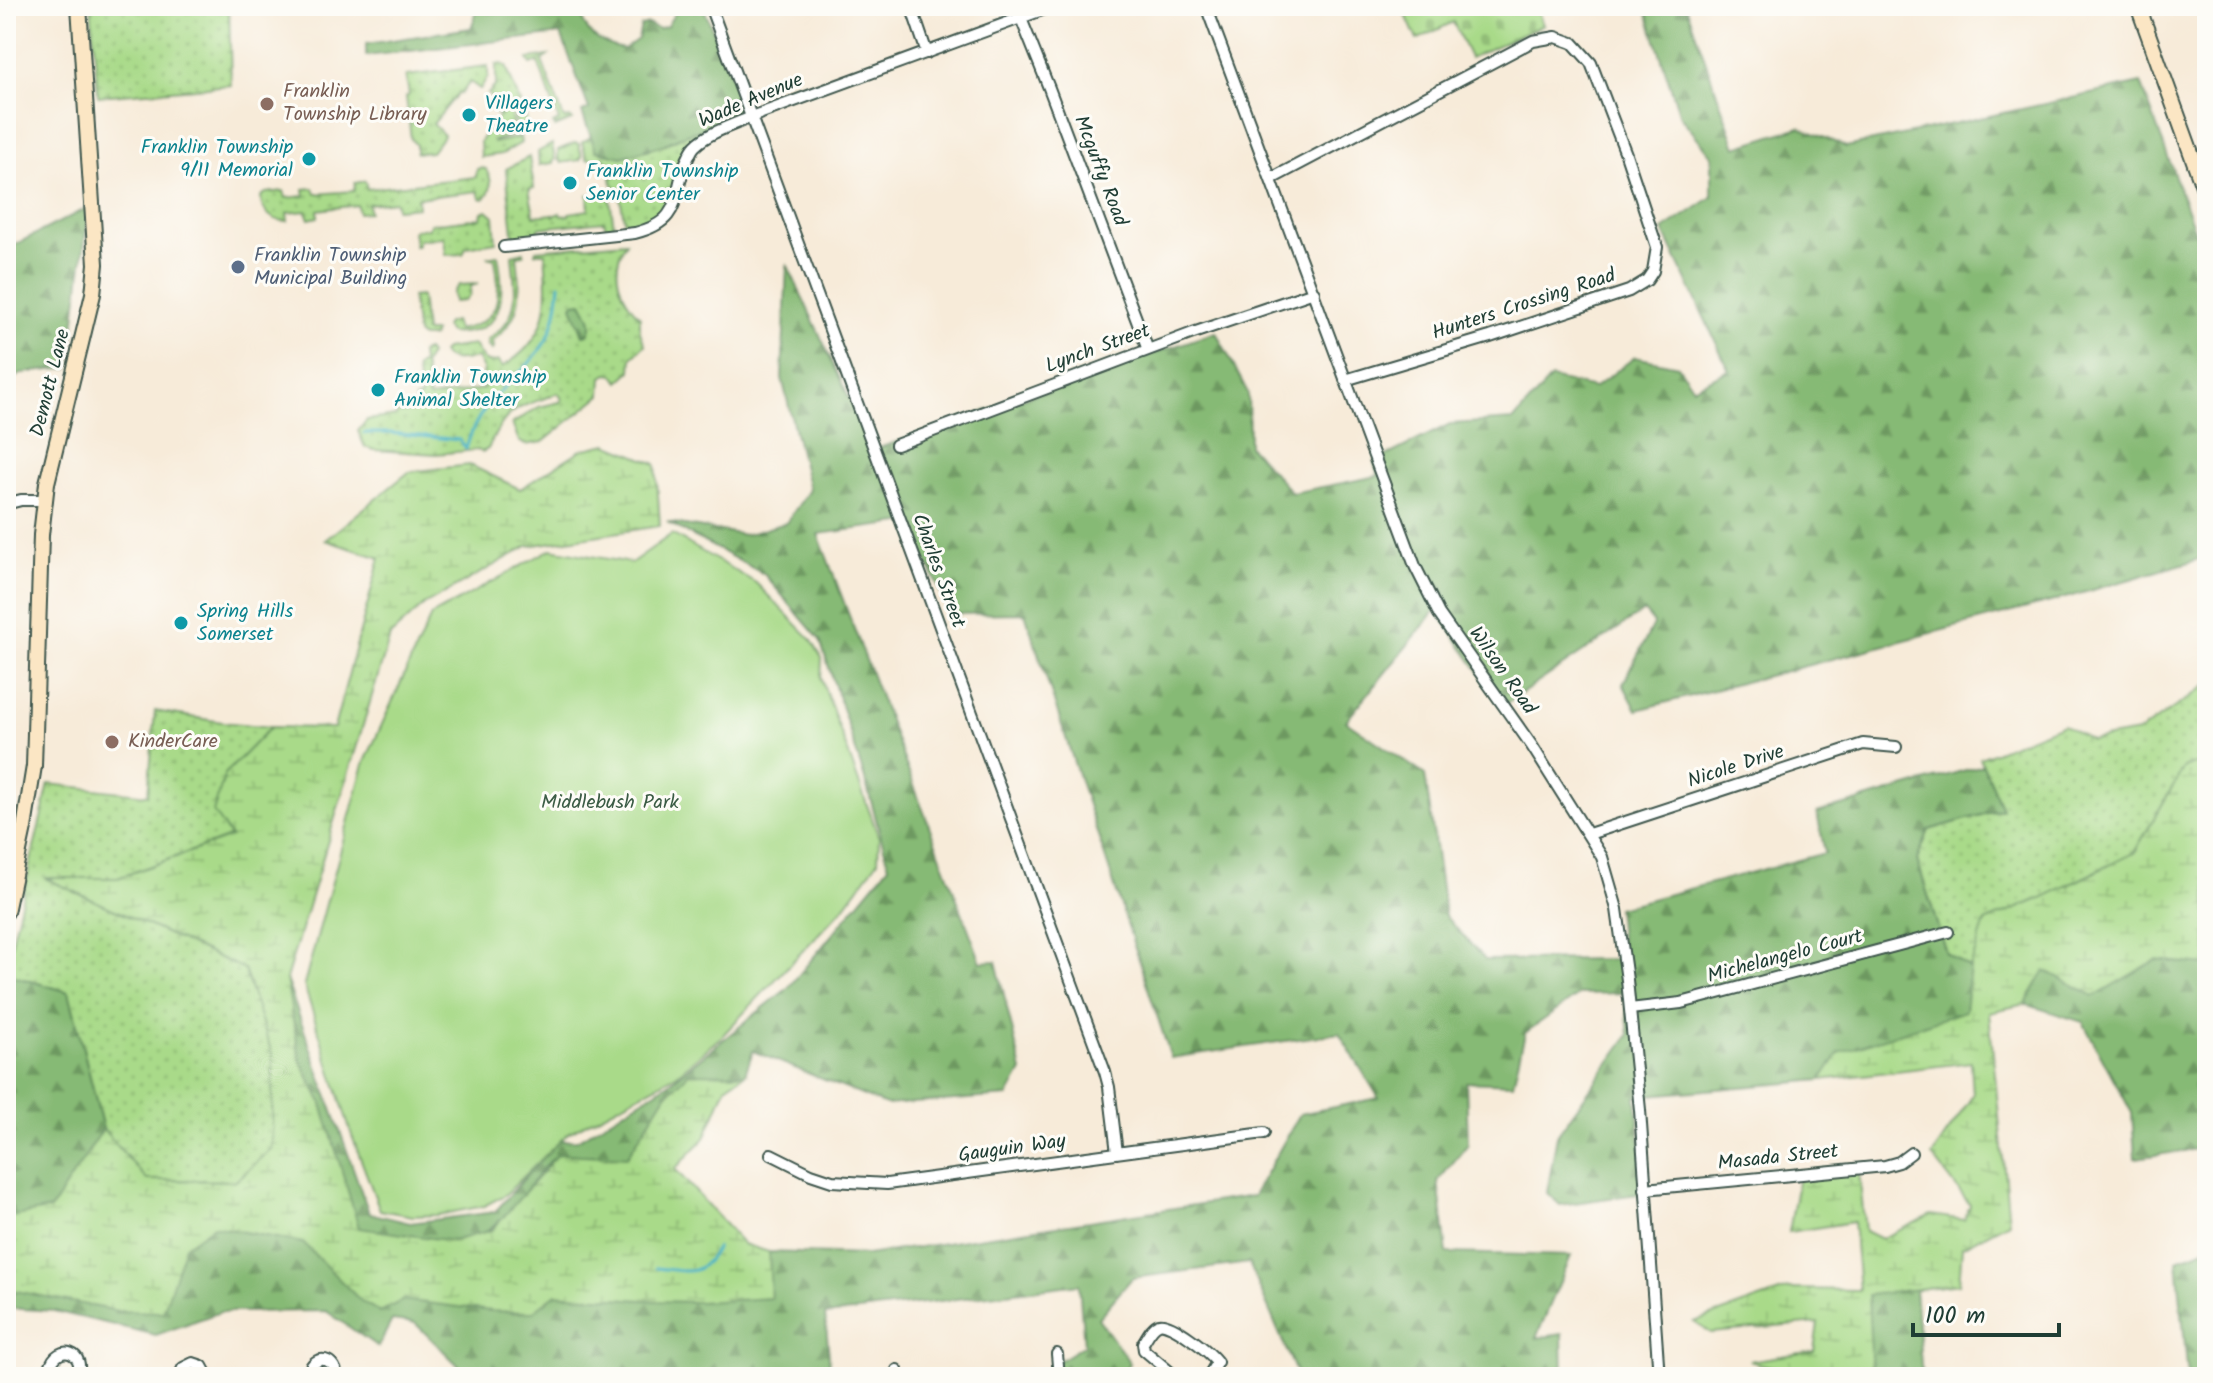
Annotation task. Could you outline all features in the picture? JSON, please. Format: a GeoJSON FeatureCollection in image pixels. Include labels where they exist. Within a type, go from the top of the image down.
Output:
{"type":"FeatureCollection","features":[{"type":"Feature","properties":{"kind":"street","name":"Demott Lane"},"geometry":{"type":"LineString","coordinates":[[6,912],[34,766],[41,535],[47,483],[93,294],[96,264],[79,6]]}},
{"type":"Feature","properties":{"kind":"street","name":"Charles Street"},"geometry":{"type":"LineString","coordinates":[[710,6],[1105,1072],[1117,1153]]}},
{"type":"Feature","properties":{"kind":"street"},"geometry":{"type":"LineString","coordinates":[[911,6],[927,53]]}},
{"type":"Feature","properties":{"kind":"street","name":"Mcguffy Road"},"geometry":{"type":"LineString","coordinates":[[1016,6],[1148,350]]}},
{"type":"Feature","properties":{"kind":"street","name":"Wade Avenue"},"geometry":{"type":"LineString","coordinates":[[504,247],[635,233],[657,225],[674,206],[684,167],[695,146],[704,139],[751,117],[1053,6]]}},
{"type":"Feature","properties":{"kind":"street","name":"Wilson Road"},"geometry":{"type":"LineString","coordinates":[[1206,6],[1415,566],[1439,614],[1532,746],[1602,857],[1617,909],[1630,1009],[1659,1377]]}},
{"type":"Feature","properties":{"kind":"street"},"geometry":{"type":"LineString","coordinates":[[2138,6],[2207,197]]}},
{"type":"Feature","properties":{"kind":"street","name":"Hunters Crossing Road"},"geometry":{"type":"LineString","coordinates":[[1271,179],[1533,41],[1556,37],[1578,46],[1591,63],[1626,154],[1657,247],[1653,271],[1647,280],[1629,291],[1345,380]]}},
{"type":"Feature","properties":{"kind":"street","name":"Lynch Street"},"geometry":{"type":"LineString","coordinates":[[896,445],[1148,350],[1314,292]]}},
{"type":"Feature","properties":{"kind":"street"},"geometry":{"type":"LineString","coordinates":[[6,504],[21,500],[45,500]]}},
{"type":"Feature","properties":{"kind":"street","name":"Nicole Drive"},"geometry":{"type":"LineString","coordinates":[[1589,834],[1863,744],[1896,747]]}},
{"type":"Feature","properties":{"kind":"street","name":"Michelangelo Court"},"geometry":{"type":"LineString","coordinates":[[1630,1009],[1681,1003],[1948,932]]}},
{"type":"Feature","properties":{"kind":"street","name":"Gauguin Way"},"geometry":{"type":"LineString","coordinates":[[771,1154],[832,1181],[887,1184],[1264,1133]]}},
{"type":"Feature","properties":{"kind":"street","name":"Masada Street"},"geometry":{"type":"LineString","coordinates":[[1645,1189],[1885,1166],[1899,1162],[1911,1153]]}},
{"type":"Feature","properties":{"kind":"street"},"geometry":{"type":"LineString","coordinates":[[1176,1377],[1144,1350],[1143,1343],[1159,1324],[1179,1331],[1213,1355],[1217,1362],[1208,1377]]}},
{"type":"Feature","properties":{"kind":"street"},"geometry":{"type":"LineString","coordinates":[[55,1377],[50,1368],[54,1358],[68,1352],[79,1362],[80,1370],[76,1377]]}},
{"type":"Feature","properties":{"kind":"street"},"geometry":{"type":"LineString","coordinates":[[1057,1354],[1059,1377]]}},
{"type":"Feature","properties":{"kind":"street"},"geometry":{"type":"LineString","coordinates":[[308,1377],[313,1363],[322,1360],[333,1364],[337,1377]]}},
{"type":"Feature","properties":{"kind":"street"},"geometry":{"type":"LineString","coordinates":[[179,1377],[183,1368],[193,1363],[202,1366],[208,1377]]}},
{"type":"Feature","properties":{"kind":"green space"},"geometry":{"type":"Polygon","coordinates":[[[91,6],[229,6],[231,85],[98,96],[91,6]]]}},
{"type":"Feature","properties":{"kind":"green space"},"geometry":{"type":"Polygon","coordinates":[[[479,6],[580,6],[584,23],[593,36],[624,49],[638,39],[641,26],[648,24],[658,29],[667,26],[679,6],[703,6],[746,112],[723,124],[622,157],[596,151],[582,112],[589,109],[561,34],[366,56],[366,44],[471,28],[479,6]]]}},
{"type":"Feature","properties":{"kind":"green space"},"geometry":{"type":"Polygon","coordinates":[[[1402,6],[1536,6],[1543,25],[1470,58],[1453,22],[1417,40],[1402,6]]]}},
{"type":"Feature","properties":{"kind":"green space"},"geometry":{"type":"Polygon","coordinates":[[[1645,6],[1686,6],[1736,147],[1800,127],[1846,147],[2141,83],[2207,265],[2207,557],[2058,600],[1637,710],[1623,684],[1654,623],[1644,611],[1503,706],[1436,610],[1346,721],[1425,775],[1445,916],[1485,960],[1622,959],[1617,908],[1825,853],[1817,813],[1983,765],[2002,809],[1929,830],[1917,860],[1946,953],[1970,968],[1965,1011],[1839,1053],[1821,1080],[1636,1096],[1645,1193],[1560,1205],[1547,1193],[1557,1135],[1629,1035],[1625,993],[1580,994],[1525,1033],[1513,1084],[1466,1082],[1468,1144],[1438,1181],[1447,1253],[1571,1256],[1536,1338],[1562,1334],[1563,1377],[1298,1377],[1249,1263],[1132,1278],[1098,1318],[1130,1363],[1119,1377],[1055,1377],[1054,1364],[1084,1345],[1079,1284],[825,1315],[831,1377],[470,1377],[415,1323],[392,1320],[378,1347],[326,1311],[220,1312],[156,1335],[54,1311],[6,1308],[6,1289],[118,1311],[185,1246],[213,1226],[303,1243],[361,1301],[380,1312],[403,1300],[492,1311],[532,1312],[556,1294],[698,1302],[770,1298],[769,1252],[867,1255],[1253,1196],[1300,1114],[1379,1098],[1339,1033],[1171,1058],[1025,613],[951,614],[908,522],[818,534],[981,962],[996,961],[1022,1071],[1008,1096],[886,1105],[753,1051],[745,1074],[666,1095],[627,1157],[558,1154],[507,1215],[485,1232],[454,1241],[359,1229],[321,1101],[300,1060],[286,979],[369,1213],[410,1223],[495,1212],[557,1141],[577,1140],[669,1083],[788,988],[889,866],[820,640],[764,574],[667,522],[745,535],[786,523],[809,490],[782,378],[787,264],[873,450],[1216,332],[1248,393],[1249,446],[1292,493],[1378,476],[1374,462],[1450,424],[1514,420],[1551,378],[1594,388],[1635,357],[1678,366],[1693,388],[1729,370],[1663,230],[1712,197],[1712,156],[1680,116],[1645,6]]]}},
{"type":"Feature","properties":{"kind":"green space"},"geometry":{"type":"Polygon","coordinates":[[[548,56],[542,61],[564,119],[572,120],[555,127],[553,124],[559,121],[538,62],[531,64],[528,59],[548,56]]]}},
{"type":"Feature","properties":{"kind":"green space"},"geometry":{"type":"Polygon","coordinates":[[[496,65],[506,66],[520,103],[502,110],[498,115],[486,105],[491,97],[488,94],[496,85],[496,65]]]}},
{"type":"Feature","properties":{"kind":"green space"},"geometry":{"type":"Polygon","coordinates":[[[488,66],[488,77],[480,89],[470,82],[433,124],[444,135],[431,152],[416,153],[416,145],[411,139],[406,76],[488,66]]]}},
{"type":"Feature","properties":{"kind":"green space"},"geometry":{"type":"Polygon","coordinates":[[[522,107],[526,117],[523,133],[515,135],[513,108],[522,107]]]}},
{"type":"Feature","properties":{"kind":"green space"},"geometry":{"type":"Polygon","coordinates":[[[510,109],[512,135],[494,143],[520,137],[521,143],[502,154],[481,157],[480,141],[499,116],[510,109]]]}},
{"type":"Feature","properties":{"kind":"green space"},"geometry":{"type":"Polygon","coordinates":[[[723,124],[699,136],[687,148],[665,209],[659,217],[640,226],[625,224],[619,191],[612,183],[611,177],[615,176],[613,166],[609,166],[605,159],[587,159],[582,142],[591,137],[663,145],[687,134],[723,124]]]}},
{"type":"Feature","properties":{"kind":"green space"},"geometry":{"type":"Polygon","coordinates":[[[552,144],[555,160],[539,165],[538,152],[552,144]]]}},
{"type":"Feature","properties":{"kind":"green space"},"geometry":{"type":"Polygon","coordinates":[[[579,144],[580,160],[561,163],[558,150],[579,144]]]}},
{"type":"Feature","properties":{"kind":"green space"},"geometry":{"type":"Polygon","coordinates":[[[529,157],[534,188],[529,189],[534,216],[560,213],[561,216],[589,210],[588,195],[609,193],[613,229],[607,230],[604,221],[539,228],[537,239],[514,241],[506,169],[529,157]]]}},
{"type":"Feature","properties":{"kind":"green space"},"geometry":{"type":"Polygon","coordinates":[[[480,168],[486,169],[490,181],[489,193],[484,199],[480,198],[478,191],[417,198],[418,207],[396,209],[395,201],[368,204],[369,212],[358,213],[357,205],[318,210],[318,217],[309,219],[306,211],[287,213],[288,221],[269,215],[263,207],[261,196],[284,191],[286,198],[305,196],[304,189],[314,188],[316,194],[354,191],[355,183],[365,181],[367,189],[476,177],[480,168]]]}},
{"type":"Feature","properties":{"kind":"green space"},"geometry":{"type":"Polygon","coordinates":[[[89,207],[69,368],[23,373],[6,382],[6,249],[89,207]]]}},
{"type":"Feature","properties":{"kind":"green space"},"geometry":{"type":"Polygon","coordinates":[[[487,210],[494,216],[496,242],[466,247],[463,254],[446,255],[444,237],[418,240],[415,246],[413,230],[429,228],[430,224],[481,218],[482,212],[487,210]]]}},
{"type":"Feature","properties":{"kind":"green space"},"geometry":{"type":"Polygon","coordinates":[[[626,242],[617,272],[622,291],[640,317],[640,332],[645,345],[632,357],[631,371],[619,382],[614,375],[602,377],[601,395],[543,442],[525,445],[519,441],[512,424],[539,407],[560,402],[562,399],[558,393],[515,410],[495,434],[488,449],[482,452],[436,454],[365,447],[358,431],[367,420],[417,411],[415,399],[421,397],[416,368],[422,363],[421,353],[427,351],[430,355],[424,364],[429,398],[483,389],[483,369],[477,358],[449,359],[442,353],[445,349],[474,345],[486,361],[498,361],[502,367],[530,344],[543,318],[547,288],[545,253],[535,253],[536,250],[626,242]]]}},
{"type":"Feature","properties":{"kind":"green space"},"geometry":{"type":"Polygon","coordinates":[[[524,252],[524,255],[517,256],[519,293],[515,314],[491,342],[492,350],[487,340],[499,331],[512,312],[515,292],[512,255],[524,252]]]}},
{"type":"Feature","properties":{"kind":"green space"},"geometry":{"type":"Polygon","coordinates":[[[498,255],[501,299],[491,321],[467,332],[449,333],[445,327],[447,323],[454,321],[457,330],[483,321],[490,314],[495,306],[498,285],[495,259],[487,257],[498,255]]]}},
{"type":"Feature","properties":{"kind":"green space"},"geometry":{"type":"Polygon","coordinates":[[[478,284],[471,286],[470,295],[464,301],[454,302],[453,292],[459,285],[478,284]]]}},
{"type":"Feature","properties":{"kind":"green space"},"geometry":{"type":"Polygon","coordinates":[[[421,296],[425,332],[434,332],[432,337],[417,334],[412,297],[421,296]]]}},
{"type":"Feature","properties":{"kind":"green space"},"geometry":{"type":"Polygon","coordinates":[[[582,302],[591,326],[588,334],[583,335],[572,306],[582,302]]]}},
{"type":"Feature","properties":{"kind":"green space"},"geometry":{"type":"Polygon","coordinates":[[[607,444],[656,464],[660,526],[528,546],[424,605],[390,636],[286,979],[300,1060],[321,1101],[359,1228],[453,1241],[492,1230],[558,1154],[627,1157],[666,1095],[689,1073],[745,1074],[726,1087],[705,1138],[675,1169],[743,1244],[769,1252],[771,1298],[698,1302],[556,1294],[532,1312],[492,1311],[403,1300],[380,1312],[361,1301],[303,1243],[213,1226],[185,1246],[163,1312],[118,1311],[6,1289],[6,1218],[51,1209],[103,1129],[147,1180],[236,1181],[272,1148],[273,1056],[244,969],[45,878],[118,878],[231,837],[213,812],[225,774],[271,727],[334,728],[380,558],[325,540],[409,472],[470,465],[520,489],[581,450],[607,444]]]}},
{"type":"Feature","properties":{"kind":"green space","name":"Middlebush Park"},"geometry":{"type":"Polygon","coordinates":[[[672,534],[756,583],[811,639],[822,658],[821,678],[879,838],[878,861],[844,907],[722,1036],[676,1075],[568,1133],[505,1195],[484,1206],[438,1215],[413,1216],[380,1210],[352,1136],[304,985],[364,764],[431,616],[551,549],[631,563],[672,534]]]}},
{"type":"Feature","properties":{"kind":"green space"},"geometry":{"type":"Polygon","coordinates":[[[2207,685],[2207,761],[2184,767],[2134,853],[1986,922],[1970,968],[1946,953],[1917,860],[1929,830],[2002,809],[1980,758],[2063,724],[2091,740],[2139,732],[2207,685]]]}},
{"type":"Feature","properties":{"kind":"green space"},"geometry":{"type":"Polygon","coordinates":[[[155,711],[271,727],[225,774],[232,836],[118,878],[47,879],[244,969],[273,1056],[272,1149],[236,1181],[146,1180],[103,1129],[69,992],[6,974],[49,784],[148,795],[155,711]]]}},
{"type":"Feature","properties":{"kind":"green space"},"geometry":{"type":"Polygon","coordinates":[[[2207,761],[2207,965],[2156,960],[2094,996],[2045,970],[2025,1004],[1989,1012],[2009,1222],[1962,1247],[1959,1284],[1868,1295],[1872,1377],[1822,1377],[1822,1371],[1792,1372],[1749,1361],[1814,1351],[1818,1323],[1711,1333],[1694,1322],[1788,1289],[1859,1290],[1853,1222],[1789,1232],[1799,1176],[1859,1171],[1865,1231],[1881,1239],[1931,1215],[1964,1220],[1970,1205],[1932,1156],[1973,1095],[1971,1062],[1821,1080],[1839,1053],[1965,1011],[1970,968],[1985,922],[2134,853],[2184,767],[2207,761]]]}},
{"type":"Feature","properties":{"kind":"green space"},"geometry":{"type":"Polygon","coordinates":[[[2156,960],[2207,965],[2207,1071],[2194,1085],[2205,1148],[2135,1158],[2132,1113],[2083,1022],[2025,1004],[2045,970],[2094,996],[2156,960]]]}},
{"type":"Feature","properties":{"kind":"green space"},"geometry":{"type":"Polygon","coordinates":[[[6,974],[69,992],[103,1129],[51,1209],[6,1218],[6,974]]]}},
{"type":"Feature","properties":{"kind":"green space"},"geometry":{"type":"Polygon","coordinates":[[[2207,1248],[2207,1377],[2188,1377],[2177,1260],[2207,1248]]]}},
{"type":"Feature","properties":{"kind":"green space"},"geometry":{"type":"Polygon","coordinates":[[[1915,1289],[1922,1377],[1872,1377],[1868,1295],[1915,1289]]]}},
{"type":"Feature","properties":{"kind":"waterway"},"geometry":{"type":"LineString","coordinates":[[466,449],[481,414],[526,367],[547,339],[555,319],[560,284]]}},
{"type":"Feature","properties":{"kind":"waterway"},"geometry":{"type":"LineString","coordinates":[[364,433],[460,440],[466,449]]}},
{"type":"Feature","properties":{"kind":"waterway"},"geometry":{"type":"LineString","coordinates":[[656,1268],[692,1271],[704,1264],[717,1247]]}},
{"type":"Feature","properties":{"kind":"place","name":"Franklin Township Library"},"geometry":{"type":"Point","coordinates":[267,104]}},
{"type":"Feature","properties":{"kind":"place","name":"Villagers Theatre"},"geometry":{"type":"Point","coordinates":[469,115]}},
{"type":"Feature","properties":{"kind":"place","name":"Franklin Township 9/11 Memorial"},"geometry":{"type":"Point","coordinates":[309,159]}},
{"type":"Feature","properties":{"kind":"place","name":"Franklin Township Senior Center"},"geometry":{"type":"Point","coordinates":[570,183]}},
{"type":"Feature","properties":{"kind":"place","name":"Franklin Township Municipal Building"},"geometry":{"type":"Point","coordinates":[238,267]}},
{"type":"Feature","properties":{"kind":"place","name":"Franklin Township Animal Shelter"},"geometry":{"type":"Point","coordinates":[378,390]}},
{"type":"Feature","properties":{"kind":"place","name":"Spring Hills Somerset"},"geometry":{"type":"Point","coordinates":[181,623]}},
{"type":"Feature","properties":{"kind":"place","name":"KinderCare"},"geometry":{"type":"Point","coordinates":[112,742]}}]}
